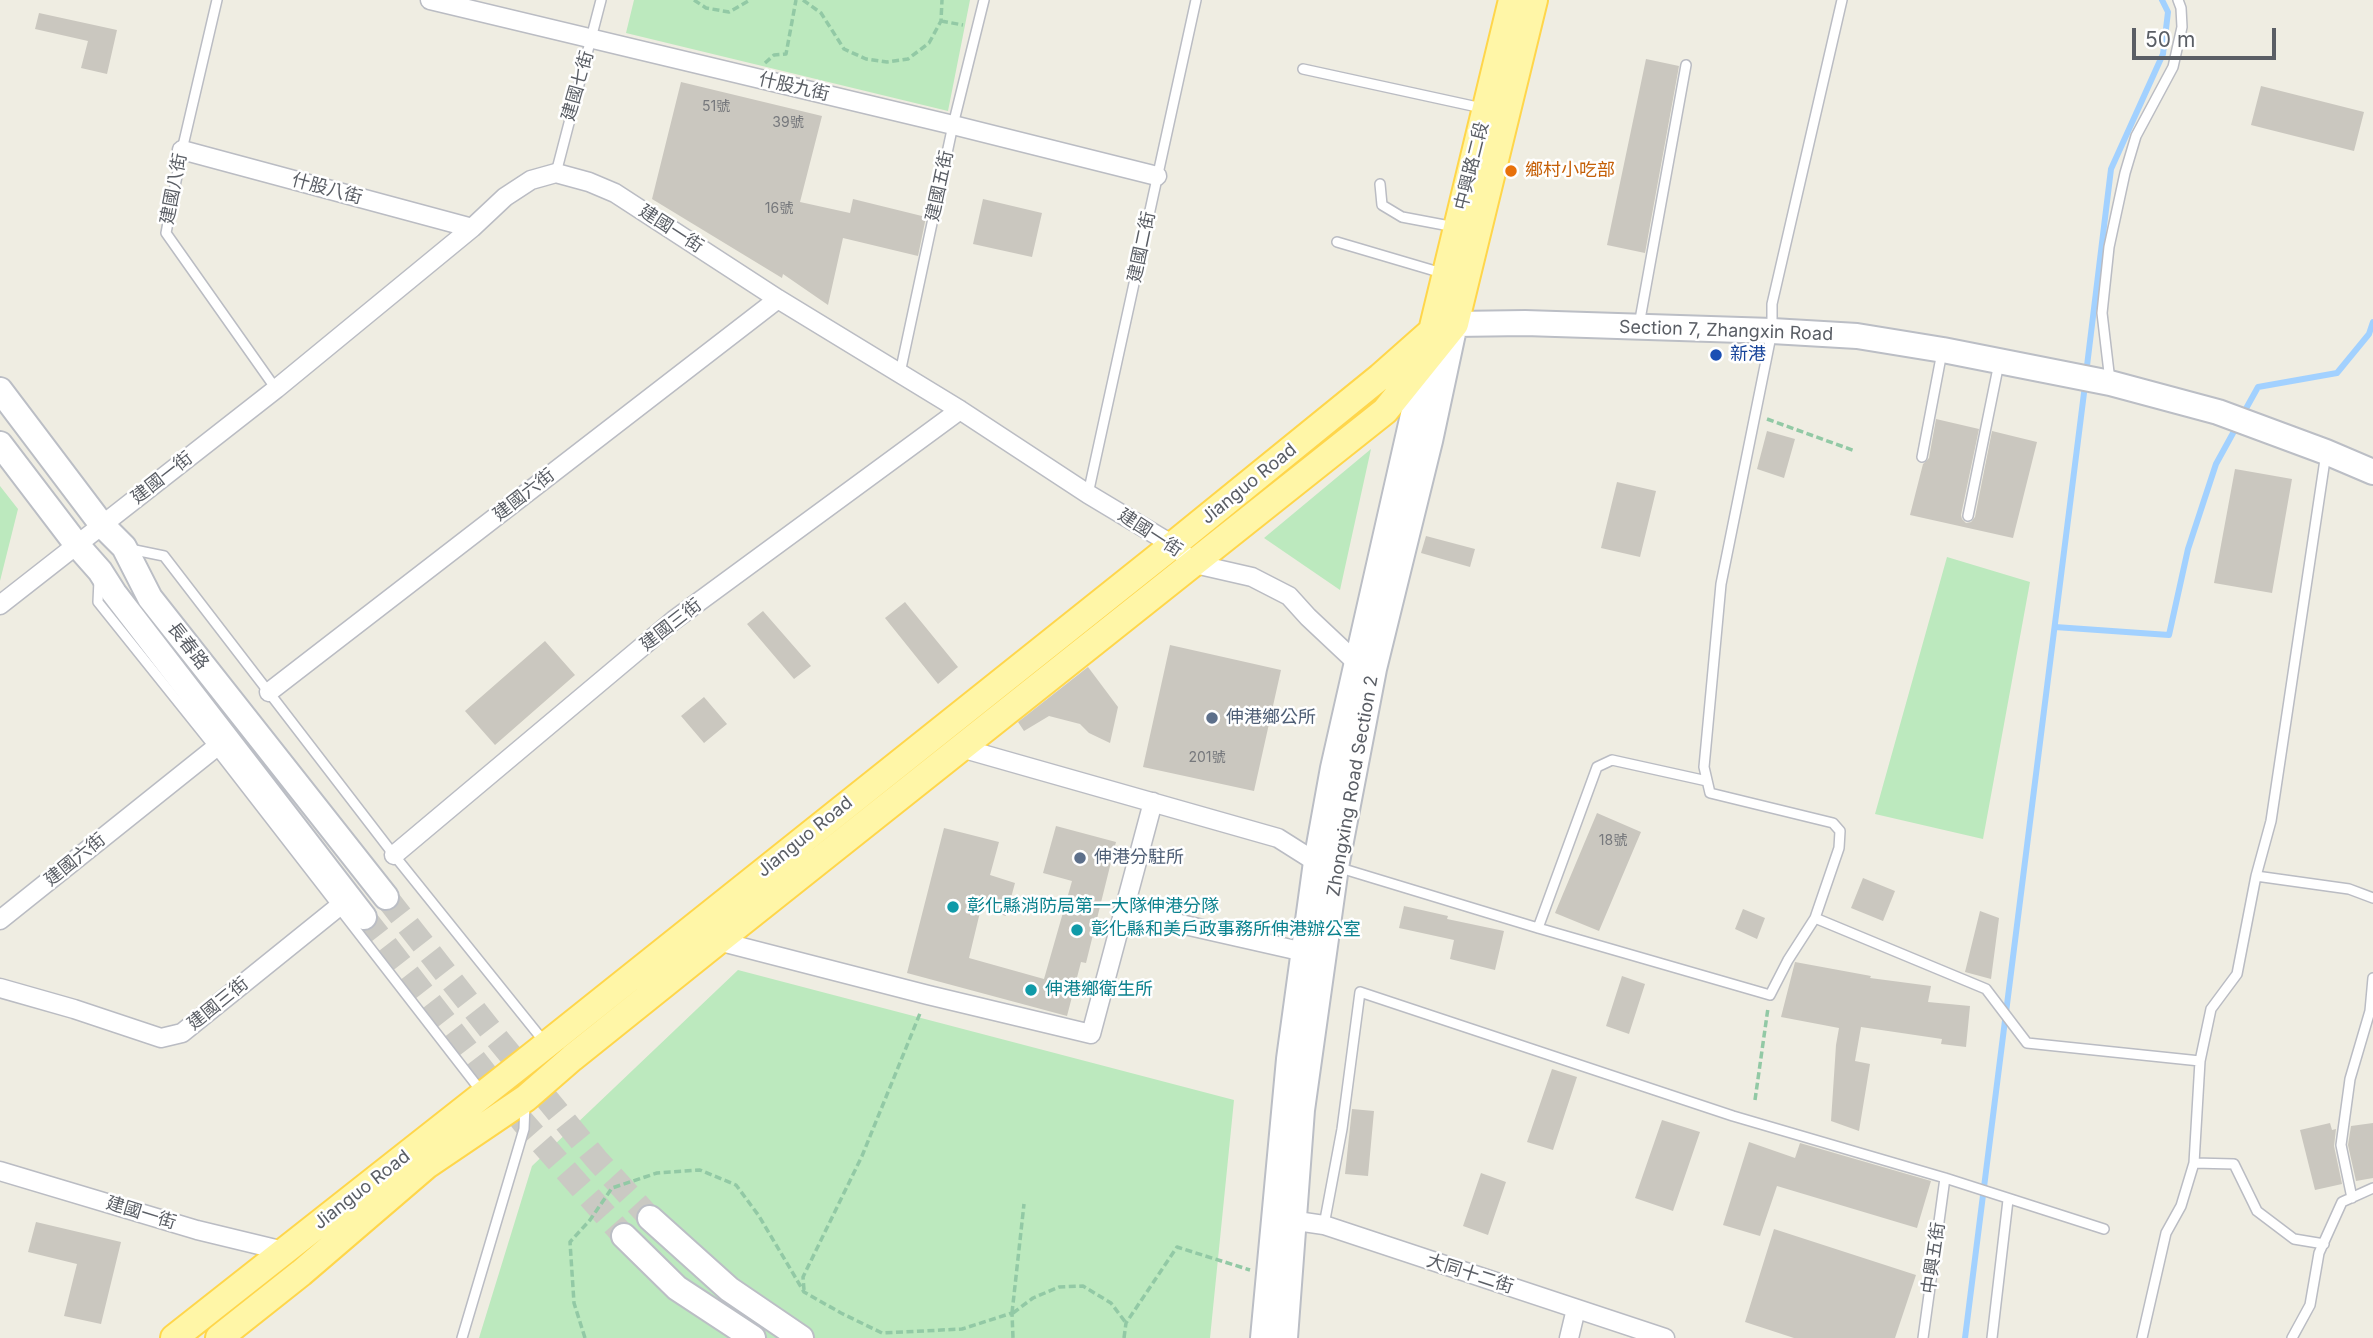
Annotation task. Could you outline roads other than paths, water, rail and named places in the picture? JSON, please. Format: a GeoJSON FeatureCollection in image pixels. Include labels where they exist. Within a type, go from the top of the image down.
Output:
{"type":"FeatureCollection","features":[{"type":"Feature","properties":{"kind":"main road","name":"中興路二段"},"geometry":{"type":"LineString","coordinates":[[1444,328],[1496,111],[1511,0]]}},
{"type":"Feature","properties":{"kind":"main road","name":"中興路二段"},"geometry":{"type":"LineString","coordinates":[[1444,328],[1446,274],[1457,228],[1534,0]]}},
{"type":"Feature","properties":{"kind":"main road","name":"Jianguo Road"},"geometry":{"type":"LineString","coordinates":[[174,1338],[284,1251],[718,941],[1195,564],[1385,411],[1425,361],[1444,328]]}},
{"type":"Feature","properties":{"kind":"main road","name":"Jianguo Road"},"geometry":{"type":"LineString","coordinates":[[219,1338],[302,1273],[427,1165],[508,1092],[542,1056],[1444,328]]}},
{"type":"Feature","properties":{"kind":"street","name":"什股九街"},"geometry":{"type":"LineString","coordinates":[[430,0],[1157,176]]}},
{"type":"Feature","properties":{"kind":"street","name":"什股八街"},"geometry":{"type":"LineString","coordinates":[[182,150],[472,228]]}},
{"type":"Feature","properties":{"kind":"street","name":"建國一街"},"geometry":{"type":"LineString","coordinates":[[0,605],[276,389],[472,228],[505,197],[531,180],[555,173],[589,182],[615,193],[778,299],[1173,545],[1195,564],[1252,577],[1289,596],[1308,617],[1366,666]]}},
{"type":"Feature","properties":{"kind":"street","name":"建國六街"},"geometry":{"type":"LineString","coordinates":[[269,692],[778,299]]}},
{"type":"Feature","properties":{"kind":"street","name":"Section 7, Zhangxin Road"},"geometry":{"type":"LineString","coordinates":[[1444,328],[1525,323],[1772,331],[1857,337],[2000,360],[2110,383]]}},
{"type":"Feature","properties":{"kind":"street","name":"Zhongxing Road Section 2"},"geometry":{"type":"LineString","coordinates":[[1366,666],[1430,440],[1444,328]]}},
{"type":"Feature","properties":{"kind":"street","name":"Zhongxing Road Section 2"},"geometry":{"type":"LineString","coordinates":[[1263,1338],[1268,1276],[1284,1219],[1302,1110],[1313,954],[1326,864],[1425,361]]}},
{"type":"Feature","properties":{"kind":"street"},"geometry":{"type":"LineString","coordinates":[[2110,383],[2218,412],[2373,472]]}},
{"type":"Feature","properties":{"kind":"street","name":"長春路"},"geometry":{"type":"LineString","coordinates":[[0,390],[102,525],[124,547],[150,598],[386,897]]}},
{"type":"Feature","properties":{"kind":"street","name":"建國三街"},"geometry":{"type":"LineString","coordinates":[[394,855],[674,620],[960,410]]}},
{"type":"Feature","properties":{"kind":"street","name":"長春路"},"geometry":{"type":"LineString","coordinates":[[0,444],[364,917]]}},
{"type":"Feature","properties":{"kind":"street","name":"建國六街"},"geometry":{"type":"LineString","coordinates":[[0,920],[215,748]]}},
{"type":"Feature","properties":{"kind":"street"},"geometry":{"type":"LineString","coordinates":[[961,748],[1278,838],[1326,864]]}},
{"type":"Feature","properties":{"kind":"street"},"geometry":{"type":"LineString","coordinates":[[718,941],[1091,1034],[1153,802]]}},
{"type":"Feature","properties":{"kind":"street","name":"建國三街"},"geometry":{"type":"LineString","coordinates":[[0,988],[162,1038],[182,1033],[337,908]]}},
{"type":"Feature","properties":{"kind":"street"},"geometry":{"type":"LineString","coordinates":[[1123,911],[1313,954]]}},
{"type":"Feature","properties":{"kind":"street","name":"建國一街"},"geometry":{"type":"LineString","coordinates":[[0,1171],[197,1230],[284,1251]]}},
{"type":"Feature","properties":{"kind":"street"},"geometry":{"type":"LineString","coordinates":[[650,1218],[729,1289],[801,1338]]}},
{"type":"Feature","properties":{"kind":"street","name":"Zhongxing Road Section 2"},"geometry":{"type":"LineString","coordinates":[[1284,1219],[1285,1338]]}},
{"type":"Feature","properties":{"kind":"street","name":"大同十二街"},"geometry":{"type":"LineString","coordinates":[[1284,1219],[1324,1225],[1665,1338]]}},
{"type":"Feature","properties":{"kind":"street"},"geometry":{"type":"LineString","coordinates":[[624,1237],[677,1288],[753,1338]]}},
{"type":"Feature","properties":{"kind":"street"},"geometry":{"type":"LineString","coordinates":[[1569,1338],[1576,1309]]}},
{"type":"Feature","properties":{"kind":"lane","name":"建國八街"},"geometry":{"type":"LineString","coordinates":[[217,0],[182,150],[166,233],[276,389]]}},
{"type":"Feature","properties":{"kind":"lane","name":"建國七街"},"geometry":{"type":"LineString","coordinates":[[555,173],[601,0]]}},
{"type":"Feature","properties":{"kind":"lane","name":"建國五街"},"geometry":{"type":"LineString","coordinates":[[900,373],[953,125],[984,0]]}},
{"type":"Feature","properties":{"kind":"lane","name":"建國二街"},"geometry":{"type":"LineString","coordinates":[[1088,494],[1196,0]]}},
{"type":"Feature","properties":{"kind":"lane"},"geometry":{"type":"LineString","coordinates":[[1326,864],[1770,995],[1787,960],[1815,918],[1839,848],[1840,831],[1833,822],[1710,793],[1704,767],[1721,584],[1772,331],[1772,304],[1842,0]]}},
{"type":"Feature","properties":{"kind":"lane"},"geometry":{"type":"LineString","coordinates":[[2110,383],[2102,313],[2109,247],[2136,136],[2173,67],[2182,27],[2178,0]]}},
{"type":"Feature","properties":{"kind":"lane"},"geometry":{"type":"LineString","coordinates":[[1639,326],[1686,65]]}},
{"type":"Feature","properties":{"kind":"lane"},"geometry":{"type":"LineString","coordinates":[[1303,69],[1496,111]]}},
{"type":"Feature","properties":{"kind":"lane"},"geometry":{"type":"LineString","coordinates":[[1380,184],[1382,205],[1402,218],[1457,228]]}},
{"type":"Feature","properties":{"kind":"lane"},"geometry":{"type":"LineString","coordinates":[[1337,242],[1446,274]]}},
{"type":"Feature","properties":{"kind":"lane"},"geometry":{"type":"LineString","coordinates":[[1922,457],[1943,350]]}},
{"type":"Feature","properties":{"kind":"lane"},"geometry":{"type":"LineString","coordinates":[[1968,516],[2000,360]]}},
{"type":"Feature","properties":{"kind":"lane"},"geometry":{"type":"LineString","coordinates":[[2142,1338],[2166,1233],[2181,1206],[2194,1163],[2200,1061],[2211,1009],[2237,974],[2256,876],[2271,821],[2326,452]]}},
{"type":"Feature","properties":{"kind":"lane"},"geometry":{"type":"LineString","coordinates":[[124,547],[164,556],[394,855],[542,1056]]}},
{"type":"Feature","properties":{"kind":"lane"},"geometry":{"type":"LineString","coordinates":[[100,571],[98,602],[215,748],[337,908],[508,1092],[524,1129],[462,1338]]}},
{"type":"Feature","properties":{"kind":"lane"},"geometry":{"type":"LineString","coordinates":[[1538,928],[1597,767],[1612,760],[1707,781]]}},
{"type":"Feature","properties":{"kind":"lane"},"geometry":{"type":"LineString","coordinates":[[2256,876],[2349,889],[2373,898]]}},
{"type":"Feature","properties":{"kind":"lane"},"geometry":{"type":"LineString","coordinates":[[1815,918],[1986,989],[2027,1043],[2200,1061]]}},
{"type":"Feature","properties":{"kind":"lane"},"geometry":{"type":"LineString","coordinates":[[2352,1198],[2341,1145],[2350,1079],[2370,1010],[2373,978]]}},
{"type":"Feature","properties":{"kind":"lane"},"geometry":{"type":"LineString","coordinates":[[1324,1225],[1342,1129],[1360,992],[1733,1116],[1945,1178],[2104,1229]]}},
{"type":"Feature","properties":{"kind":"lane"},"geometry":{"type":"LineString","coordinates":[[2194,1163],[2234,1164],[2257,1212],[2294,1239],[2323,1244]]}},
{"type":"Feature","properties":{"kind":"lane","name":"中興五街"},"geometry":{"type":"LineString","coordinates":[[1923,1338],[1945,1178]]}},
{"type":"Feature","properties":{"kind":"lane"},"geometry":{"type":"LineString","coordinates":[[2292,1338],[2311,1304],[2319,1253],[2342,1202],[2373,1188]]}},
{"type":"Feature","properties":{"kind":"lane"},"geometry":{"type":"LineString","coordinates":[[1992,1338],[2008,1200]]}},
{"type":"Feature","properties":{"kind":"waterway"},"geometry":{"type":"LineString","coordinates":[[2086,374],[2111,169],[2163,54],[2168,12],[2162,0]]}},
{"type":"Feature","properties":{"kind":"waterway"},"geometry":{"type":"LineString","coordinates":[[2243,414],[2258,387],[2337,373],[2369,334],[2373,322]]}},
{"type":"Feature","properties":{"kind":"waterway"},"geometry":{"type":"LineString","coordinates":[[1965,1338],[2085,385]]}},
{"type":"Feature","properties":{"kind":"waterway"},"geometry":{"type":"LineString","coordinates":[[2055,627],[2169,635],[2188,549],[2216,464],[2238,424]]}},
{"type":"Feature","properties":{"kind":"tunnel"},"geometry":{"type":"LineString","coordinates":[[386,897],[495,1036],[597,1160],[650,1218]]}},
{"type":"Feature","properties":{"kind":"tunnel"},"geometry":{"type":"LineString","coordinates":[[364,917],[523,1122],[624,1236]]}},
{"type":"Feature","properties":{"kind":"place","name":"鄉村小吃部"},"geometry":{"type":"Point","coordinates":[1511,171]}},
{"type":"Feature","properties":{"kind":"place","name":"新港"},"geometry":{"type":"Point","coordinates":[1716,355]}},
{"type":"Feature","properties":{"kind":"place","name":"伸港鄉公所"},"geometry":{"type":"Point","coordinates":[1212,718]}},
{"type":"Feature","properties":{"kind":"place","name":"伸港分駐所"},"geometry":{"type":"Point","coordinates":[1080,858]}},
{"type":"Feature","properties":{"kind":"place","name":"彰化縣消防局第一大隊伸港分隊"},"geometry":{"type":"Point","coordinates":[953,907]}},
{"type":"Feature","properties":{"kind":"place","name":"彰化縣和美戶政事務所伸港辦公室"},"geometry":{"type":"Point","coordinates":[1077,930]}},
{"type":"Feature","properties":{"kind":"place","name":"伸港鄉衛生所"},"geometry":{"type":"Point","coordinates":[1031,990]}}]}
